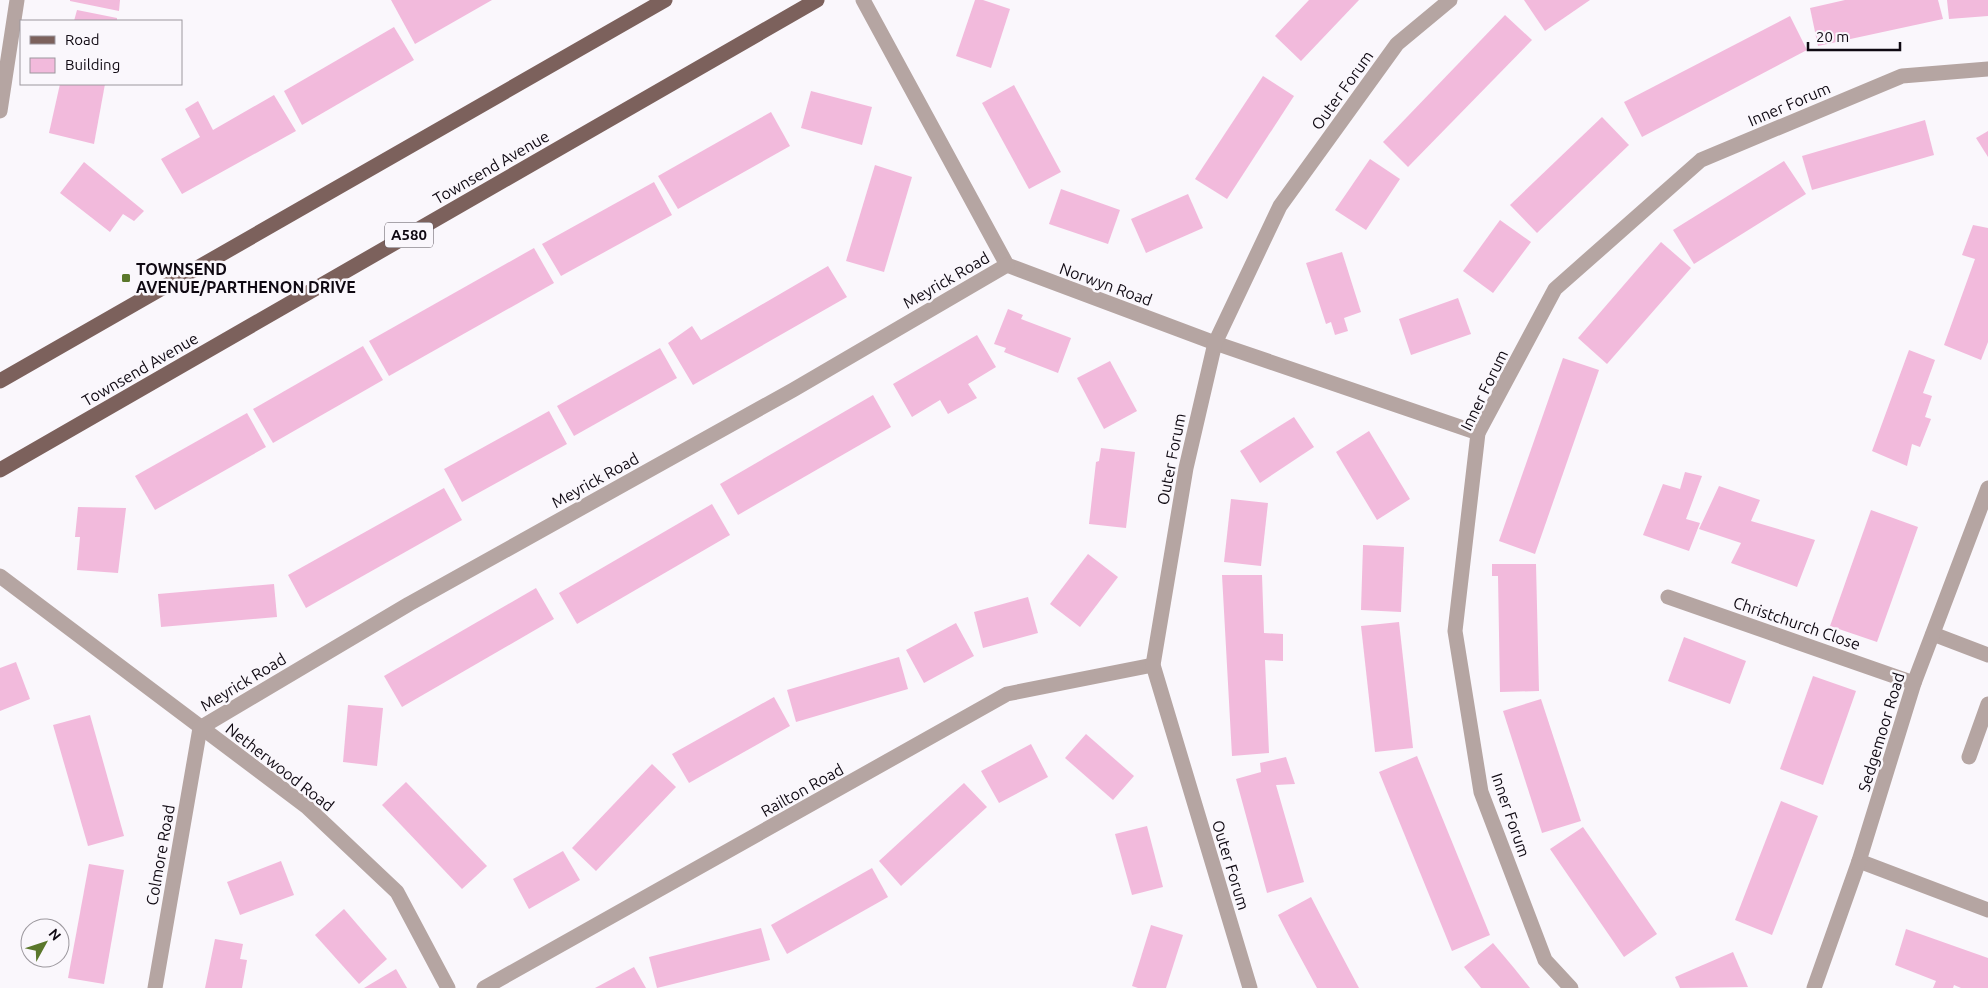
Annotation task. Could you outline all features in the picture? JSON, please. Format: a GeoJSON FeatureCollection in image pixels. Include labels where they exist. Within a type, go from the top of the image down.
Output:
{"type":"FeatureCollection","features":[{"type":"Feature","properties":{"kind":"main road"},"geometry":{"type":"LineString","coordinates":[[0,381],[665,0]]}},
{"type":"Feature","properties":{"kind":"main road","name":"Townsend Avenue"},"geometry":{"type":"LineString","coordinates":[[0,470],[817,0]]}},
{"type":"Feature","properties":{"kind":"street"},"geometry":{"type":"LineString","coordinates":[[0,111],[18,0]]}},
{"type":"Feature","properties":{"kind":"street"},"geometry":{"type":"LineString","coordinates":[[863,0],[1007,265]]}},
{"type":"Feature","properties":{"kind":"street","name":"Outer Forum"},"geometry":{"type":"LineString","coordinates":[[1250,988],[1153,664],[1186,468],[1215,343],[1280,206],[1397,44],[1450,0]]}},
{"type":"Feature","properties":{"kind":"street","name":"Inner Forum"},"geometry":{"type":"LineString","coordinates":[[1571,988],[1545,960],[1479,783],[1455,631],[1478,433],[1555,289],[1701,160],[1902,76],[1988,69]]}},
{"type":"Feature","properties":{"kind":"street","name":"Norwyn Road"},"geometry":{"type":"LineString","coordinates":[[1007,265],[1215,343],[1478,433]]}},
{"type":"Feature","properties":{"kind":"street","name":"Meyrick Road"},"geometry":{"type":"LineString","coordinates":[[200,728],[408,604],[793,390],[1007,265]]}},
{"type":"Feature","properties":{"kind":"street","name":"Sedgemoor Road"},"geometry":{"type":"LineString","coordinates":[[1814,988],[1860,861],[1914,683],[1988,488]]}},
{"type":"Feature","properties":{"kind":"street","name":"Netherwood Road"},"geometry":{"type":"LineString","coordinates":[[0,576],[306,808],[397,892],[448,988]]}},
{"type":"Feature","properties":{"kind":"street","name":"Christchurch Close"},"geometry":{"type":"LineString","coordinates":[[1668,597],[1914,683]]}},
{"type":"Feature","properties":{"kind":"street"},"geometry":{"type":"LineString","coordinates":[[1933,634],[1988,655]]}},
{"type":"Feature","properties":{"kind":"street","name":"Railton Road"},"geometry":{"type":"LineString","coordinates":[[484,988],[1007,694],[1153,664]]}},
{"type":"Feature","properties":{"kind":"street"},"geometry":{"type":"LineString","coordinates":[[1970,756],[1988,704]]}},
{"type":"Feature","properties":{"kind":"street","name":"Colmore Road"},"geometry":{"type":"LineString","coordinates":[[155,988],[200,728]]}},
{"type":"Feature","properties":{"kind":"street"},"geometry":{"type":"LineString","coordinates":[[1860,861],[1988,910]]}},
{"type":"Feature","properties":{"kind":"building"},"geometry":{"type":"Polygon","coordinates":[[[120,0],[119,11],[70,1],[120,0]]]}},
{"type":"Feature","properties":{"kind":"building"},"geometry":{"type":"Polygon","coordinates":[[[391,0],[492,0],[415,44],[391,0]]]}},
{"type":"Feature","properties":{"kind":"building"},"geometry":{"type":"Polygon","coordinates":[[[975,0],[983,0],[1010,9],[991,68],[956,56],[975,0]]]}},
{"type":"Feature","properties":{"kind":"building"},"geometry":{"type":"Polygon","coordinates":[[[1309,0],[1359,0],[1301,61],[1275,36],[1309,0]]]}},
{"type":"Feature","properties":{"kind":"building"},"geometry":{"type":"Polygon","coordinates":[[[1524,0],[1590,0],[1545,31],[1524,0]]]}},
{"type":"Feature","properties":{"kind":"building"},"geometry":{"type":"Polygon","coordinates":[[[1845,0],[1938,0],[1943,19],[1818,46],[1810,8],[1845,0]]]}},
{"type":"Feature","properties":{"kind":"building"},"geometry":{"type":"Polygon","coordinates":[[[1947,0],[1988,0],[1988,16],[1949,19],[1947,0]]]}},
{"type":"Feature","properties":{"kind":"building"},"geometry":{"type":"Polygon","coordinates":[[[77,10],[117,18],[117,20],[74,20],[77,10]]]}},
{"type":"Feature","properties":{"kind":"building"},"geometry":{"type":"Polygon","coordinates":[[[1505,15],[1532,40],[1408,167],[1383,142],[1505,15]]]}},
{"type":"Feature","properties":{"kind":"building"},"geometry":{"type":"Polygon","coordinates":[[[1790,16],[1807,50],[1642,137],[1624,102],[1790,16]]]}},
{"type":"Feature","properties":{"kind":"building"},"geometry":{"type":"Polygon","coordinates":[[[394,27],[414,60],[302,125],[284,91],[394,27]]]}},
{"type":"Feature","properties":{"kind":"building"},"geometry":{"type":"Polygon","coordinates":[[[1263,76],[1294,96],[1227,199],[1195,179],[1263,76]]]}},
{"type":"Feature","properties":{"kind":"building"},"geometry":{"type":"Polygon","coordinates":[[[60,85],[105,85],[94,144],[49,133],[60,85]]]}},
{"type":"Feature","properties":{"kind":"building"},"geometry":{"type":"Polygon","coordinates":[[[1014,85],[1061,172],[1029,189],[982,103],[1014,85]]]}},
{"type":"Feature","properties":{"kind":"building"},"geometry":{"type":"Polygon","coordinates":[[[811,91],[872,107],[862,145],[801,128],[811,91]]]}},
{"type":"Feature","properties":{"kind":"building"},"geometry":{"type":"Polygon","coordinates":[[[274,95],[296,131],[182,194],[161,159],[200,137],[185,109],[198,101],[213,130],[274,95]]]}},
{"type":"Feature","properties":{"kind":"building"},"geometry":{"type":"Polygon","coordinates":[[[771,112],[790,146],[678,209],[658,176],[771,112]]]}},
{"type":"Feature","properties":{"kind":"building"},"geometry":{"type":"Polygon","coordinates":[[[1602,117],[1629,145],[1537,233],[1510,205],[1602,117]]]}},
{"type":"Feature","properties":{"kind":"building"},"geometry":{"type":"Polygon","coordinates":[[[1925,120],[1934,155],[1812,190],[1802,156],[1925,120]]]}},
{"type":"Feature","properties":{"kind":"building"},"geometry":{"type":"Polygon","coordinates":[[[1988,131],[1988,157],[1976,138],[1988,131]]]}},
{"type":"Feature","properties":{"kind":"building"},"geometry":{"type":"Polygon","coordinates":[[[1370,159],[1400,179],[1366,230],[1335,210],[1370,159]]]}},
{"type":"Feature","properties":{"kind":"building"},"geometry":{"type":"Polygon","coordinates":[[[1784,161],[1806,194],[1694,264],[1673,230],[1784,161]]]}},
{"type":"Feature","properties":{"kind":"building"},"geometry":{"type":"Polygon","coordinates":[[[84,162],[144,211],[134,221],[123,214],[110,232],[60,193],[84,162]]]}},
{"type":"Feature","properties":{"kind":"building"},"geometry":{"type":"Polygon","coordinates":[[[875,165],[912,177],[884,272],[846,261],[875,165]]]}},
{"type":"Feature","properties":{"kind":"building"},"geometry":{"type":"Polygon","coordinates":[[[654,182],[672,215],[561,276],[542,244],[654,182]]]}},
{"type":"Feature","properties":{"kind":"building"},"geometry":{"type":"Polygon","coordinates":[[[1061,189],[1120,210],[1108,244],[1049,224],[1061,189]]]}},
{"type":"Feature","properties":{"kind":"building"},"geometry":{"type":"Polygon","coordinates":[[[1188,194],[1203,228],[1146,253],[1131,219],[1188,194]]]}},
{"type":"Feature","properties":{"kind":"building"},"geometry":{"type":"Polygon","coordinates":[[[1500,220],[1531,242],[1493,293],[1463,271],[1500,220]]]}},
{"type":"Feature","properties":{"kind":"building"},"geometry":{"type":"Polygon","coordinates":[[[1973,225],[1988,228],[1988,342],[1981,360],[1944,345],[1975,259],[1962,255],[1973,225]]]}},
{"type":"Feature","properties":{"kind":"building"},"geometry":{"type":"Polygon","coordinates":[[[1661,242],[1691,268],[1607,364],[1578,338],[1661,242]]]}},
{"type":"Feature","properties":{"kind":"building"},"geometry":{"type":"Polygon","coordinates":[[[534,248],[554,283],[389,376],[369,341],[534,248]]]}},
{"type":"Feature","properties":{"kind":"building"},"geometry":{"type":"Polygon","coordinates":[[[1342,252],[1361,312],[1344,318],[1348,331],[1335,335],[1331,322],[1326,324],[1306,263],[1342,252]]]}},
{"type":"Feature","properties":{"kind":"building"},"geometry":{"type":"Polygon","coordinates":[[[828,266],[847,297],[693,385],[668,343],[692,326],[701,340],[828,266]]]}},
{"type":"Feature","properties":{"kind":"building"},"geometry":{"type":"Polygon","coordinates":[[[1458,298],[1471,334],[1411,355],[1399,319],[1458,298]]]}},
{"type":"Feature","properties":{"kind":"building"},"geometry":{"type":"Polygon","coordinates":[[[1008,309],[1023,315],[1021,319],[1071,338],[1058,373],[1004,352],[1006,348],[994,344],[1008,309]]]}},
{"type":"Feature","properties":{"kind":"building"},"geometry":{"type":"Polygon","coordinates":[[[977,335],[996,367],[968,384],[977,398],[948,414],[940,400],[912,417],[893,384],[977,335]]]}},
{"type":"Feature","properties":{"kind":"building"},"geometry":{"type":"Polygon","coordinates":[[[363,346],[383,380],[273,443],[253,409],[363,346]]]}},
{"type":"Feature","properties":{"kind":"building"},"geometry":{"type":"Polygon","coordinates":[[[660,348],[677,378],[574,436],[557,406],[660,348]]]}},
{"type":"Feature","properties":{"kind":"building"},"geometry":{"type":"Polygon","coordinates":[[[1909,350],[1935,360],[1923,393],[1932,396],[1925,417],[1931,419],[1920,447],[1912,444],[1907,466],[1872,451],[1909,350]]]}},
{"type":"Feature","properties":{"kind":"building"},"geometry":{"type":"Polygon","coordinates":[[[1563,358],[1599,370],[1535,554],[1499,541],[1563,358]]]}},
{"type":"Feature","properties":{"kind":"building"},"geometry":{"type":"Polygon","coordinates":[[[1110,361],[1137,411],[1104,429],[1077,378],[1110,361]]]}},
{"type":"Feature","properties":{"kind":"building"},"geometry":{"type":"Polygon","coordinates":[[[873,395],[891,427],[738,515],[720,484],[873,395]]]}},
{"type":"Feature","properties":{"kind":"building"},"geometry":{"type":"Polygon","coordinates":[[[549,411],[567,444],[462,502],[444,469],[549,411]]]}},
{"type":"Feature","properties":{"kind":"building"},"geometry":{"type":"Polygon","coordinates":[[[247,413],[266,447],[155,510],[135,476],[247,413]]]}},
{"type":"Feature","properties":{"kind":"building"},"geometry":{"type":"Polygon","coordinates":[[[1294,417],[1314,447],[1260,483],[1240,451],[1294,417]]]}},
{"type":"Feature","properties":{"kind":"building"},"geometry":{"type":"Polygon","coordinates":[[[1369,431],[1410,499],[1377,520],[1336,452],[1369,431]]]}},
{"type":"Feature","properties":{"kind":"building"},"geometry":{"type":"Polygon","coordinates":[[[1101,448],[1135,452],[1126,528],[1089,524],[1096,462],[1099,461],[1101,448]]]}},
{"type":"Feature","properties":{"kind":"building"},"geometry":{"type":"Polygon","coordinates":[[[1685,472],[1702,476],[1686,519],[1700,523],[1689,551],[1643,535],[1663,484],[1680,489],[1685,472]]]}},
{"type":"Feature","properties":{"kind":"building"},"geometry":{"type":"Polygon","coordinates":[[[1719,486],[1760,500],[1751,521],[1815,540],[1797,587],[1731,563],[1741,543],[1699,529],[1719,486]]]}},
{"type":"Feature","properties":{"kind":"building"},"geometry":{"type":"Polygon","coordinates":[[[444,488],[462,520],[306,608],[288,575],[444,488]]]}},
{"type":"Feature","properties":{"kind":"building"},"geometry":{"type":"Polygon","coordinates":[[[1231,499],[1268,503],[1261,566],[1224,562],[1231,499]]]}},
{"type":"Feature","properties":{"kind":"building"},"geometry":{"type":"Polygon","coordinates":[[[712,504],[730,535],[577,624],[559,593],[712,504]]]}},
{"type":"Feature","properties":{"kind":"building"},"geometry":{"type":"Polygon","coordinates":[[[78,507],[126,508],[118,573],[77,570],[80,537],[75,537],[78,507]]]}},
{"type":"Feature","properties":{"kind":"building"},"geometry":{"type":"Polygon","coordinates":[[[1871,510],[1918,527],[1877,642],[1830,626],[1871,510]]]}},
{"type":"Feature","properties":{"kind":"building"},"geometry":{"type":"Polygon","coordinates":[[[1363,545],[1404,547],[1401,612],[1361,610],[1363,545]]]}},
{"type":"Feature","properties":{"kind":"building"},"geometry":{"type":"Polygon","coordinates":[[[1088,554],[1118,577],[1080,627],[1050,604],[1088,554]]]}},
{"type":"Feature","properties":{"kind":"building"},"geometry":{"type":"Polygon","coordinates":[[[1492,564],[1536,564],[1539,691],[1500,692],[1498,576],[1492,576],[1492,564]]]}},
{"type":"Feature","properties":{"kind":"building"},"geometry":{"type":"Polygon","coordinates":[[[1222,575],[1262,575],[1264,633],[1283,634],[1283,661],[1265,660],[1269,753],[1232,756],[1222,575]]]}},
{"type":"Feature","properties":{"kind":"building"},"geometry":{"type":"Polygon","coordinates":[[[274,584],[277,617],[161,627],[158,594],[274,584]]]}},
{"type":"Feature","properties":{"kind":"building"},"geometry":{"type":"Polygon","coordinates":[[[536,588],[554,619],[402,707],[384,676],[536,588]]]}},
{"type":"Feature","properties":{"kind":"building"},"geometry":{"type":"Polygon","coordinates":[[[1028,597],[1038,633],[983,648],[974,612],[1028,597]]]}},
{"type":"Feature","properties":{"kind":"building"},"geometry":{"type":"Polygon","coordinates":[[[1399,622],[1413,748],[1375,752],[1361,626],[1399,622]]]}},
{"type":"Feature","properties":{"kind":"building"},"geometry":{"type":"Polygon","coordinates":[[[956,623],[974,656],[924,683],[906,650],[956,623]]]}},
{"type":"Feature","properties":{"kind":"building"},"geometry":{"type":"Polygon","coordinates":[[[1684,637],[1746,661],[1730,704],[1668,681],[1684,637]]]}},
{"type":"Feature","properties":{"kind":"building"},"geometry":{"type":"Polygon","coordinates":[[[899,657],[908,689],[796,722],[787,690],[899,657]]]}},
{"type":"Feature","properties":{"kind":"building"},"geometry":{"type":"Polygon","coordinates":[[[16,662],[30,699],[0,711],[0,668],[16,662]]]}},
{"type":"Feature","properties":{"kind":"building"},"geometry":{"type":"Polygon","coordinates":[[[1813,676],[1856,691],[1823,785],[1780,769],[1813,676]]]}},
{"type":"Feature","properties":{"kind":"building"},"geometry":{"type":"Polygon","coordinates":[[[774,697],[790,726],[689,783],[672,754],[774,697]]]}},
{"type":"Feature","properties":{"kind":"building"},"geometry":{"type":"Polygon","coordinates":[[[1541,699],[1581,821],[1542,833],[1503,711],[1541,699]]]}},
{"type":"Feature","properties":{"kind":"building"},"geometry":{"type":"Polygon","coordinates":[[[348,705],[383,708],[377,766],[343,762],[348,705]]]}},
{"type":"Feature","properties":{"kind":"building"},"geometry":{"type":"Polygon","coordinates":[[[90,715],[124,836],[88,846],[53,725],[90,715]]]}},
{"type":"Feature","properties":{"kind":"building"},"geometry":{"type":"Polygon","coordinates":[[[1086,734],[1134,776],[1113,800],[1065,758],[1086,734]]]}},
{"type":"Feature","properties":{"kind":"building"},"geometry":{"type":"Polygon","coordinates":[[[1031,744],[1048,777],[999,803],[981,771],[1031,744]]]}},
{"type":"Feature","properties":{"kind":"building"},"geometry":{"type":"Polygon","coordinates":[[[1417,756],[1490,935],[1452,951],[1379,772],[1417,756]]]}},
{"type":"Feature","properties":{"kind":"building"},"geometry":{"type":"Polygon","coordinates":[[[1286,757],[1295,784],[1276,785],[1304,882],[1267,893],[1236,779],[1261,772],[1260,763],[1286,757]]]}},
{"type":"Feature","properties":{"kind":"building"},"geometry":{"type":"Polygon","coordinates":[[[652,764],[676,787],[596,871],[572,848],[652,764]]]}},
{"type":"Feature","properties":{"kind":"building"},"geometry":{"type":"Polygon","coordinates":[[[406,782],[487,866],[462,889],[382,805],[406,782]]]}},
{"type":"Feature","properties":{"kind":"building"},"geometry":{"type":"Polygon","coordinates":[[[964,783],[987,807],[901,886],[879,861],[964,783]]]}},
{"type":"Feature","properties":{"kind":"building"},"geometry":{"type":"Polygon","coordinates":[[[1781,801],[1818,816],[1772,935],[1735,920],[1781,801]]]}},
{"type":"Feature","properties":{"kind":"building"},"geometry":{"type":"Polygon","coordinates":[[[1147,826],[1163,887],[1132,895],[1115,834],[1147,826]]]}},
{"type":"Feature","properties":{"kind":"building"},"geometry":{"type":"Polygon","coordinates":[[[1583,827],[1657,934],[1624,957],[1550,849],[1583,827]]]}},
{"type":"Feature","properties":{"kind":"building"},"geometry":{"type":"Polygon","coordinates":[[[563,851],[580,880],[529,909],[513,879],[563,851]]]}},
{"type":"Feature","properties":{"kind":"building"},"geometry":{"type":"Polygon","coordinates":[[[281,861],[294,895],[240,915],[227,882],[281,861]]]}},
{"type":"Feature","properties":{"kind":"building"},"geometry":{"type":"Polygon","coordinates":[[[89,864],[124,870],[104,984],[68,978],[89,864]]]}},
{"type":"Feature","properties":{"kind":"building"},"geometry":{"type":"Polygon","coordinates":[[[872,868],[888,897],[787,954],[771,925],[872,868]]]}},
{"type":"Feature","properties":{"kind":"building"},"geometry":{"type":"Polygon","coordinates":[[[1311,897],[1359,988],[1317,988],[1292,942],[1278,915],[1311,897]]]}},
{"type":"Feature","properties":{"kind":"building"},"geometry":{"type":"Polygon","coordinates":[[[344,909],[387,959],[359,984],[315,935],[344,909]]]}},
{"type":"Feature","properties":{"kind":"building"},"geometry":{"type":"Polygon","coordinates":[[[1151,925],[1183,935],[1166,988],[1138,988],[1132,986],[1151,925]]]}},
{"type":"Feature","properties":{"kind":"building"},"geometry":{"type":"Polygon","coordinates":[[[761,928],[770,960],[657,988],[649,957],[761,928]]]}},
{"type":"Feature","properties":{"kind":"building"},"geometry":{"type":"Polygon","coordinates":[[[1906,929],[1988,958],[1988,988],[1961,988],[1954,985],[1953,988],[1933,988],[1936,981],[1895,965],[1906,929]]]}},
{"type":"Feature","properties":{"kind":"building"},"geometry":{"type":"Polygon","coordinates":[[[215,939],[243,944],[240,959],[247,960],[242,988],[205,988],[215,939]]]}},
{"type":"Feature","properties":{"kind":"building"},"geometry":{"type":"Polygon","coordinates":[[[1493,943],[1530,988],[1481,988],[1464,967],[1493,943]]]}},
{"type":"Feature","properties":{"kind":"building"},"geometry":{"type":"Polygon","coordinates":[[[1733,952],[1748,987],[1680,988],[1675,977],[1733,952]]]}},
{"type":"Feature","properties":{"kind":"building"},"geometry":{"type":"Polygon","coordinates":[[[634,967],[646,988],[595,988],[610,980],[634,967]]]}},
{"type":"Feature","properties":{"kind":"building"},"geometry":{"type":"Polygon","coordinates":[[[396,969],[407,988],[364,988],[396,969]]]}},
{"type":"Feature","properties":{"kind":"place","name":"TOWNSEND AVENUE/PARTHENON DRIVE"},"geometry":{"type":"Point","coordinates":[126,278]}}]}
